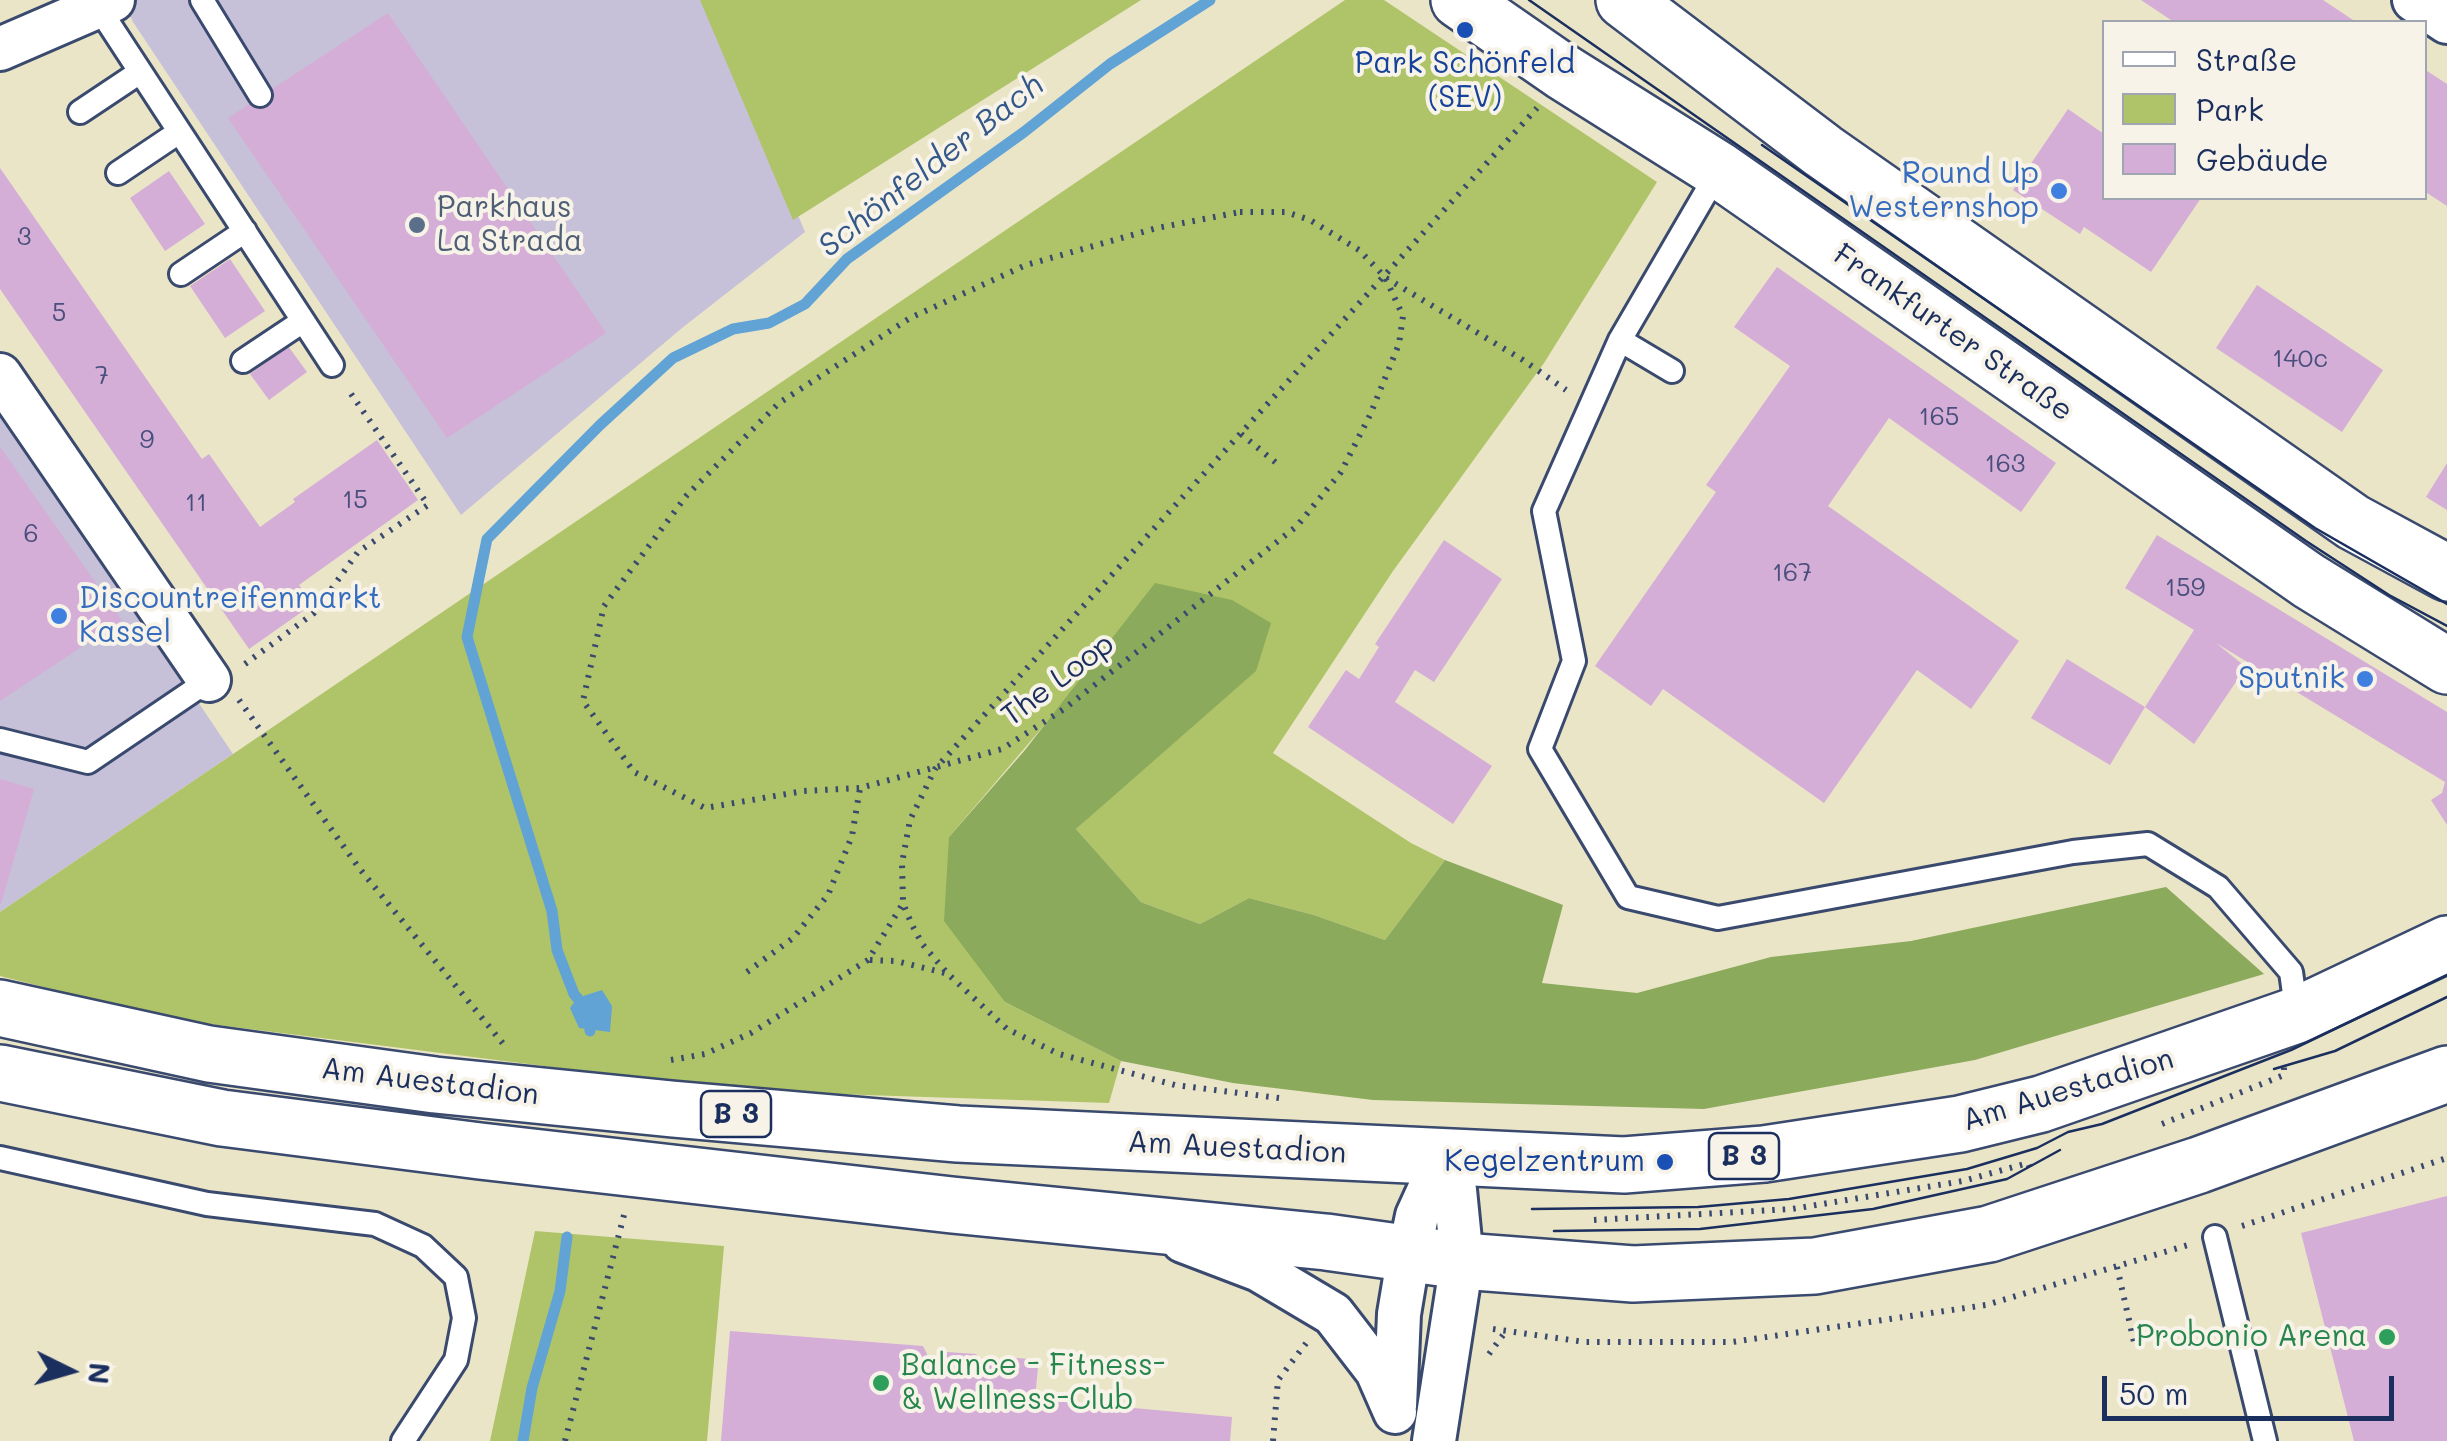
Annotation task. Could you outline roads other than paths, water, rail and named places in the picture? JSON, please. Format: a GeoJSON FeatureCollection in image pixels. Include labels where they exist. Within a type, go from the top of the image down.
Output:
{"type":"FeatureCollection","features":[{"type":"Feature","properties":{"kind":"main road","name":"Frankfurter Straße"},"geometry":{"type":"LineString","coordinates":[[1459,0],[1563,72],[1719,170],[2309,582],[2447,666]]}},
{"type":"Feature","properties":{"kind":"main road"},"geometry":{"type":"LineString","coordinates":[[1624,0],[1823,151],[2225,433],[2353,522],[2447,573]]}},
{"type":"Feature","properties":{"kind":"main road","name":"Am Auestadion"},"geometry":{"type":"LineString","coordinates":[[0,1008],[208,1054],[434,1085],[958,1134],[1624,1165],[1764,1154],[1960,1124],[2041,1104],[2298,1015],[2447,944]]}},
{"type":"Feature","properties":{"kind":"main road","name":"Am Auestadion"},"geometry":{"type":"LineString","coordinates":[[0,1074],[240,1120],[952,1205],[1130,1220],[1436,1257],[1633,1274],[1816,1266],[1989,1234],[2199,1165],[2447,1074]]}},
{"type":"Feature","properties":{"kind":"street"},"geometry":{"type":"LineString","coordinates":[[2414,0],[2447,22]]}},
{"type":"Feature","properties":{"kind":"street"},"geometry":{"type":"LineString","coordinates":[[0,49],[105,3]]}},
{"type":"Feature","properties":{"kind":"street"},"geometry":{"type":"LineString","coordinates":[[0,374],[208,680]]}},
{"type":"Feature","properties":{"kind":"street"},"geometry":{"type":"LineString","coordinates":[[1434,1441],[1436,1257],[1417,1216],[1443,1159]]}},
{"type":"Feature","properties":{"kind":"street","name":"Am Auestadion"},"geometry":{"type":"LineString","coordinates":[[1130,1220],[1259,1270],[1378,1371],[1396,1427]]}},
{"type":"Feature","properties":{"kind":"street"},"geometry":{"type":"LineString","coordinates":[[1396,1427],[1399,1314],[1436,1257]]}},
{"type":"Feature","properties":{"kind":"lane"},"geometry":{"type":"LineString","coordinates":[[202,0],[260,95]]}},
{"type":"Feature","properties":{"kind":"lane"},"geometry":{"type":"LineString","coordinates":[[105,3],[140,72],[332,365]]}},
{"type":"Feature","properties":{"kind":"lane"},"geometry":{"type":"LineString","coordinates":[[80,112],[140,72]]}},
{"type":"Feature","properties":{"kind":"lane"},"geometry":{"type":"LineString","coordinates":[[118,173],[180,132]]}},
{"type":"Feature","properties":{"kind":"lane"},"geometry":{"type":"LineString","coordinates":[[1719,170],[1620,340],[1544,511],[1574,662],[1540,749],[1628,897],[1718,918],[2072,852],[2148,844],[2218,887],[2291,972],[2298,1015]]}},
{"type":"Feature","properties":{"kind":"lane"},"geometry":{"type":"LineString","coordinates":[[181,274],[244,231]]}},
{"type":"Feature","properties":{"kind":"lane"},"geometry":{"type":"LineString","coordinates":[[243,362],[303,321]]}},
{"type":"Feature","properties":{"kind":"lane"},"geometry":{"type":"LineString","coordinates":[[1620,340],[1672,371]]}},
{"type":"Feature","properties":{"kind":"lane"},"geometry":{"type":"LineString","coordinates":[[0,740],[88,762],[208,680]]}},
{"type":"Feature","properties":{"kind":"lane"},"geometry":{"type":"LineString","coordinates":[[0,1158],[207,1204],[375,1224],[423,1246],[456,1278],[464,1318],[456,1360],[404,1441]]}},
{"type":"Feature","properties":{"kind":"lane"},"geometry":{"type":"LineString","coordinates":[[2215,1237],[2265,1441]]}},
{"type":"Feature","properties":{"kind":"water"},"geometry":{"type":"Polygon","coordinates":[[[602,990],[612,1006],[610,1032],[579,1028],[570,1008],[577,998],[602,990]]]}},
{"type":"Feature","properties":{"kind":"waterway","name":"Schönfelder Bach"},"geometry":{"type":"LineString","coordinates":[[590,1031],[589,1012],[574,994],[557,950],[552,911],[467,637],[487,539],[673,358],[733,329],[769,323],[805,304],[847,259],[1024,132],[1110,64],[1210,0]]}},
{"type":"Feature","properties":{"kind":"waterway"},"geometry":{"type":"LineString","coordinates":[[523,1441],[532,1388],[560,1291],[567,1237]]}},
{"type":"Feature","properties":{"kind":"tram line"},"geometry":{"type":"LineString","coordinates":[[1529,0],[2306,541],[2389,595],[2447,626]]}},
{"type":"Feature","properties":{"kind":"tram line"},"geometry":{"type":"LineString","coordinates":[[1762,145],[2315,528],[2447,604]]}},
{"type":"Feature","properties":{"kind":"tram line"},"geometry":{"type":"LineString","coordinates":[[1532,1209],[1698,1207],[1789,1199],[1967,1169],[2037,1148],[2068,1132],[2102,1124],[2291,1050],[2447,975]]}},
{"type":"Feature","properties":{"kind":"tram line"},"geometry":{"type":"LineString","coordinates":[[2274,1069],[2335,1051],[2447,997]]}},
{"type":"Feature","properties":{"kind":"tram line"},"geometry":{"type":"LineString","coordinates":[[1554,1231],[1700,1229],[1873,1209],[2007,1179],[2060,1150]]}},
{"type":"Feature","properties":{"kind":"place","name":"Park Schönfeld (SEV)"},"geometry":{"type":"Point","coordinates":[1465,30]}},
{"type":"Feature","properties":{"kind":"place","name":"Round Up Westernshop"},"geometry":{"type":"Point","coordinates":[2059,191]}},
{"type":"Feature","properties":{"kind":"place","name":"Parkhaus La Strada"},"geometry":{"type":"Point","coordinates":[417,225]}},
{"type":"Feature","properties":{"kind":"place","name":"Discountreifenmarkt Kassel"},"geometry":{"type":"Point","coordinates":[59,616]}},
{"type":"Feature","properties":{"kind":"place","name":"Sputnik"},"geometry":{"type":"Point","coordinates":[2365,679]}},
{"type":"Feature","properties":{"kind":"place","name":"Kegelzentrum"},"geometry":{"type":"Point","coordinates":[1665,1162]}},
{"type":"Feature","properties":{"kind":"place","name":"Probonio Arena"},"geometry":{"type":"Point","coordinates":[2387,1337]}},
{"type":"Feature","properties":{"kind":"place","name":"Balance - Fitness- & Wellness-Club"},"geometry":{"type":"Point","coordinates":[881,1383]}}]}
